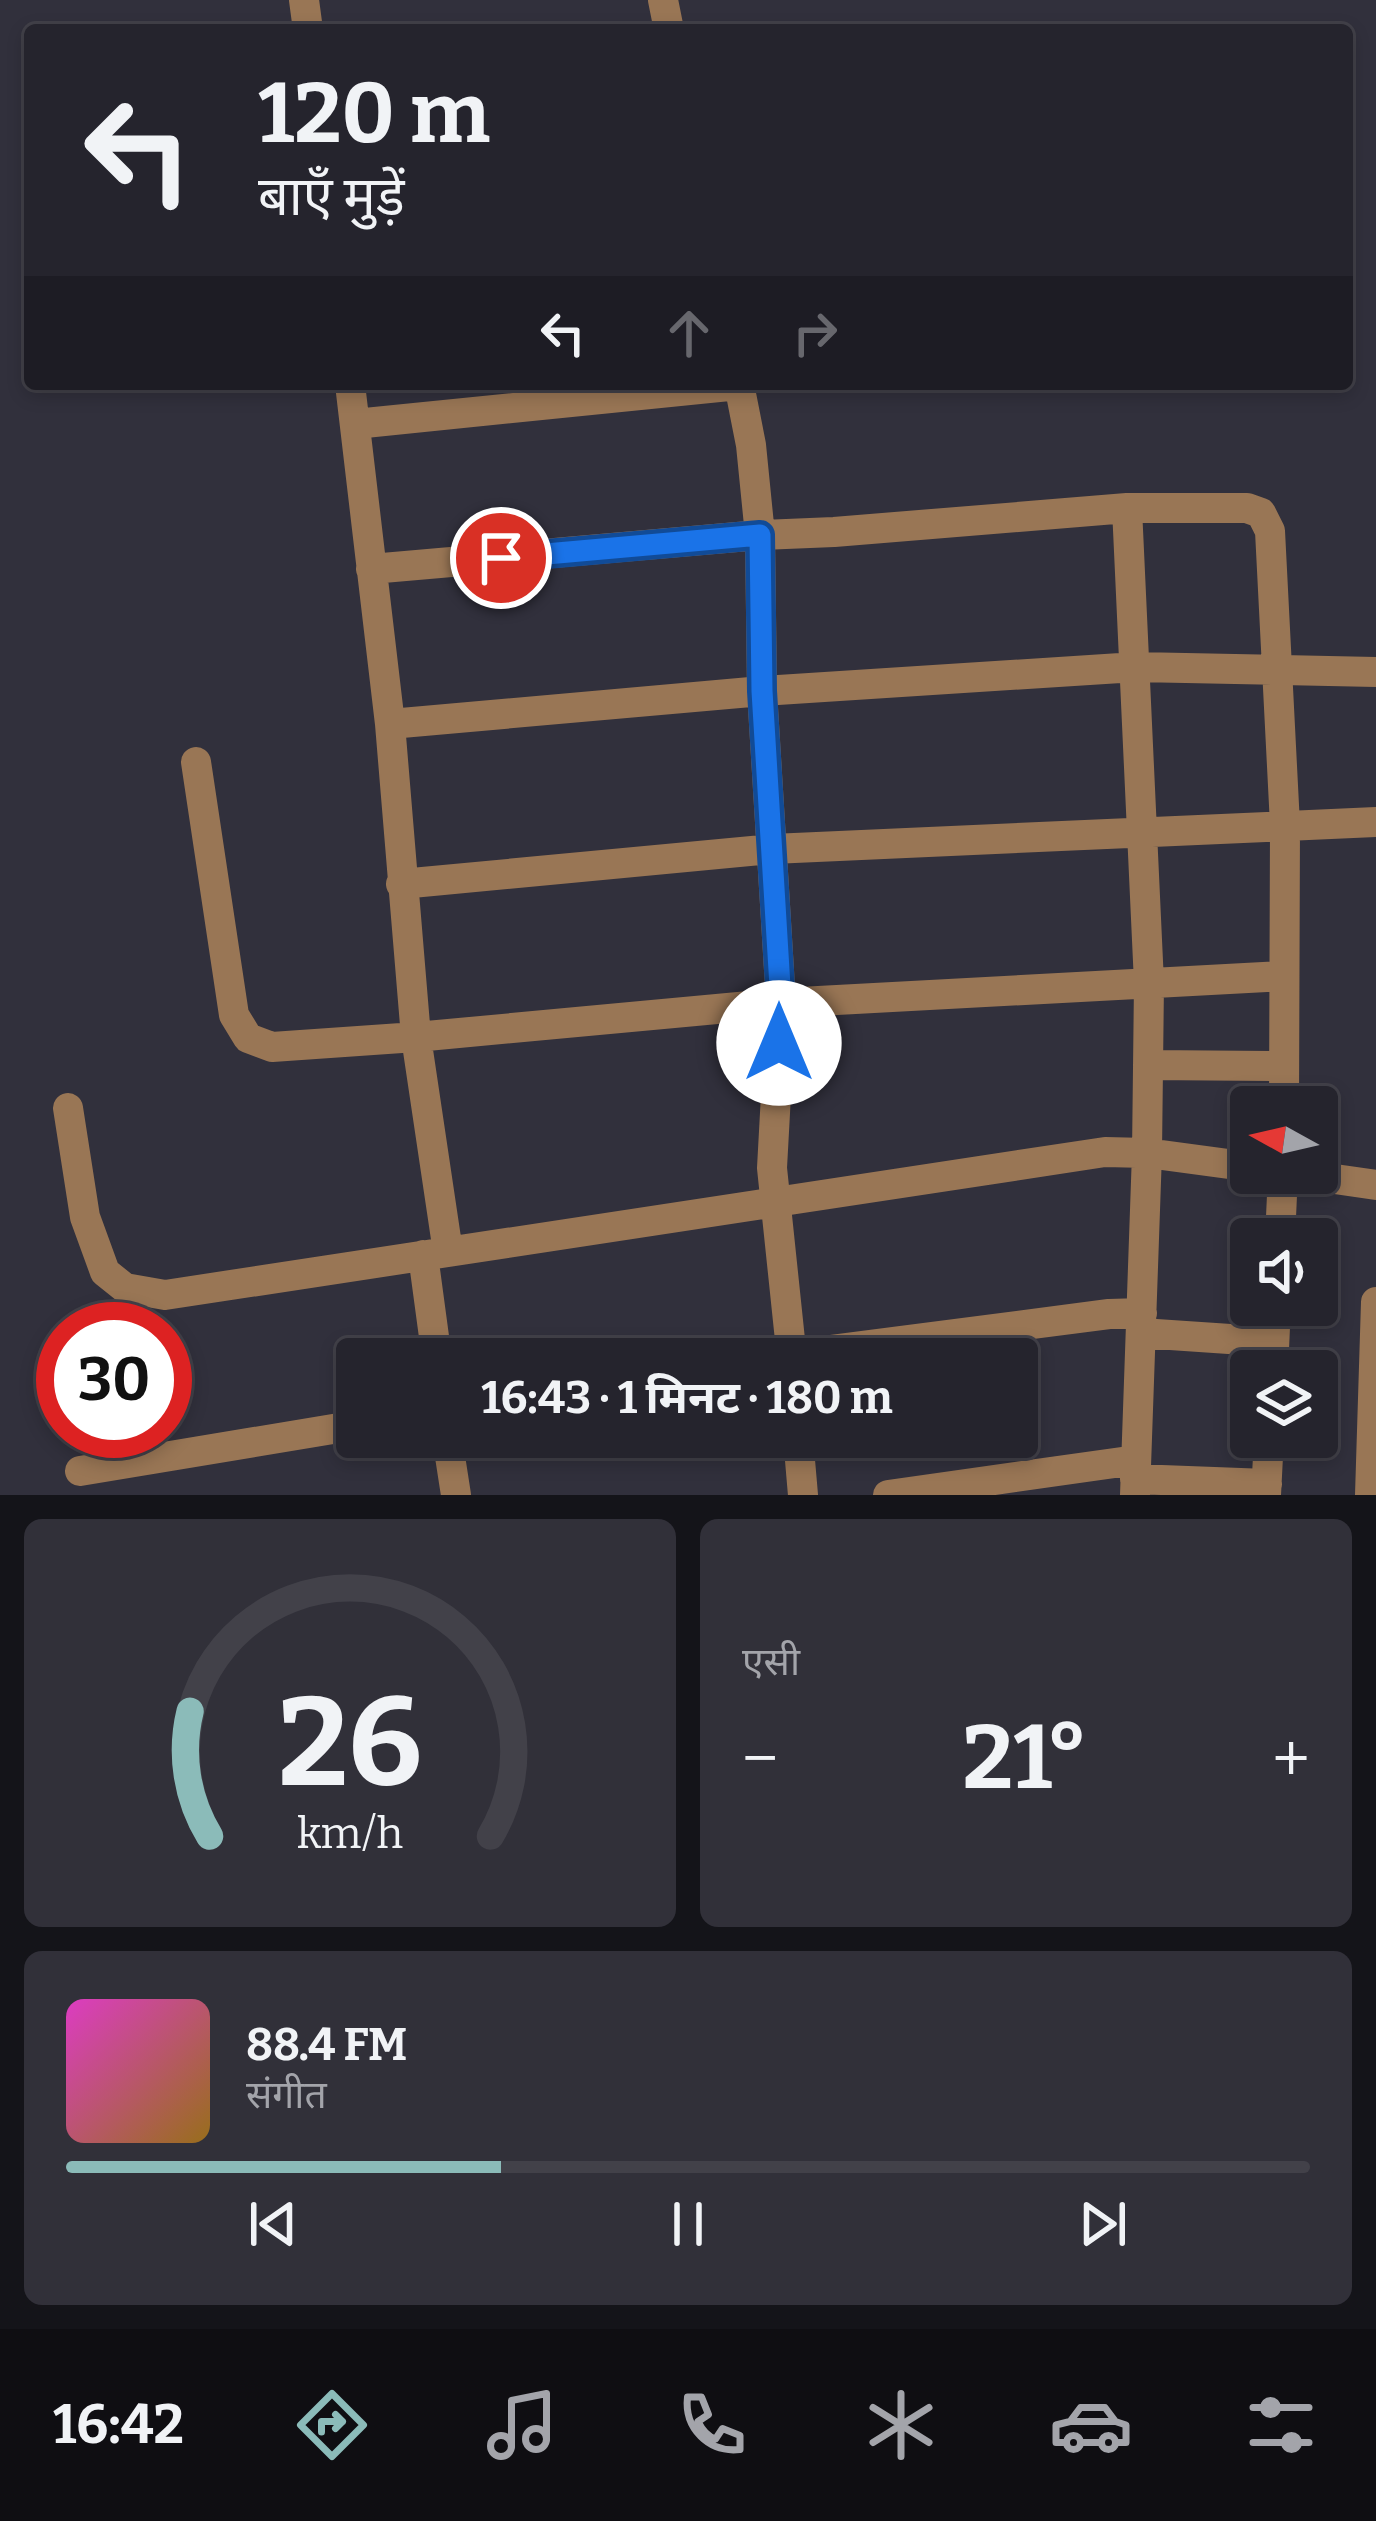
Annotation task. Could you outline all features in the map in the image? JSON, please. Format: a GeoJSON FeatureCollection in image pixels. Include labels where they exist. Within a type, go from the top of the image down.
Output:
{"type":"FeatureCollection","features":[{"type":"Feature","properties":{"kind":"street"},"geometry":{"type":"LineString","coordinates":[[351,390],[390,724],[436,1254],[437,1338]]}},
{"type":"Feature","properties":{"kind":"street"},"geometry":{"type":"LineString","coordinates":[[355,424],[690,390]]}},
{"type":"Feature","properties":{"kind":"street"},"geometry":{"type":"LineString","coordinates":[[740,390],[760,535],[762,691],[781,1003],[772,1168],[778,1202],[782,1338]]}},
{"type":"Feature","properties":{"kind":"street"},"geometry":{"type":"LineString","coordinates":[[371,569],[1127,508],[1247,508],[1261,513],[1270,531],[1286,825],[1284,1086]]}},
{"type":"Feature","properties":{"kind":"street"},"geometry":{"type":"LineString","coordinates":[[1127,508],[1149,983],[1148,1153],[1135,1478]]}},
{"type":"Feature","properties":{"kind":"street"},"geometry":{"type":"LineString","coordinates":[[390,724],[762,691],[1136,668],[1376,672]]}},
{"type":"Feature","properties":{"kind":"street"},"geometry":{"type":"LineString","coordinates":[[196,763],[235,1015],[248,1038],[272,1047],[781,1003],[1284,976]]}},
{"type":"Feature","properties":{"kind":"street"},"geometry":{"type":"LineString","coordinates":[[401,884],[772,849],[1376,822]]}},
{"type":"Feature","properties":{"kind":"street"},"geometry":{"type":"LineString","coordinates":[[1148,1065],[1284,1066]]}},
{"type":"Feature","properties":{"kind":"street"},"geometry":{"type":"LineString","coordinates":[[68,1108],[86,1217],[105,1272],[125,1288],[165,1295],[1105,1152],[1230,1164]]}},
{"type":"Feature","properties":{"kind":"street"},"geometry":{"type":"LineString","coordinates":[[1338,1180],[1376,1185]]}},
{"type":"Feature","properties":{"kind":"street"},"geometry":{"type":"LineString","coordinates":[[1370,1495],[1376,1302]]}},
{"type":"Feature","properties":{"kind":"street"},"geometry":{"type":"LineString","coordinates":[[926,1338],[1108,1314],[1247,1350]]}},
{"type":"Feature","properties":{"kind":"street"},"geometry":{"type":"LineString","coordinates":[[80,1471],[336,1428]]}},
{"type":"Feature","properties":{"kind":"street"},"geometry":{"type":"LineString","coordinates":[[450,1458],[456,1495]]}},
{"type":"Feature","properties":{"kind":"street"},"geometry":{"type":"LineString","coordinates":[[799,1458],[802,1495]]}},
{"type":"Feature","properties":{"kind":"street"},"geometry":{"type":"LineString","coordinates":[[888,1495],[1135,1478],[1267,1489],[1269,1458]]}},
{"type":"Feature","properties":{"kind":"route"},"geometry":{"type":"LineString","coordinates":[[501,558],[760,535],[762,691],[781,1003],[779,1043]]}}]}
